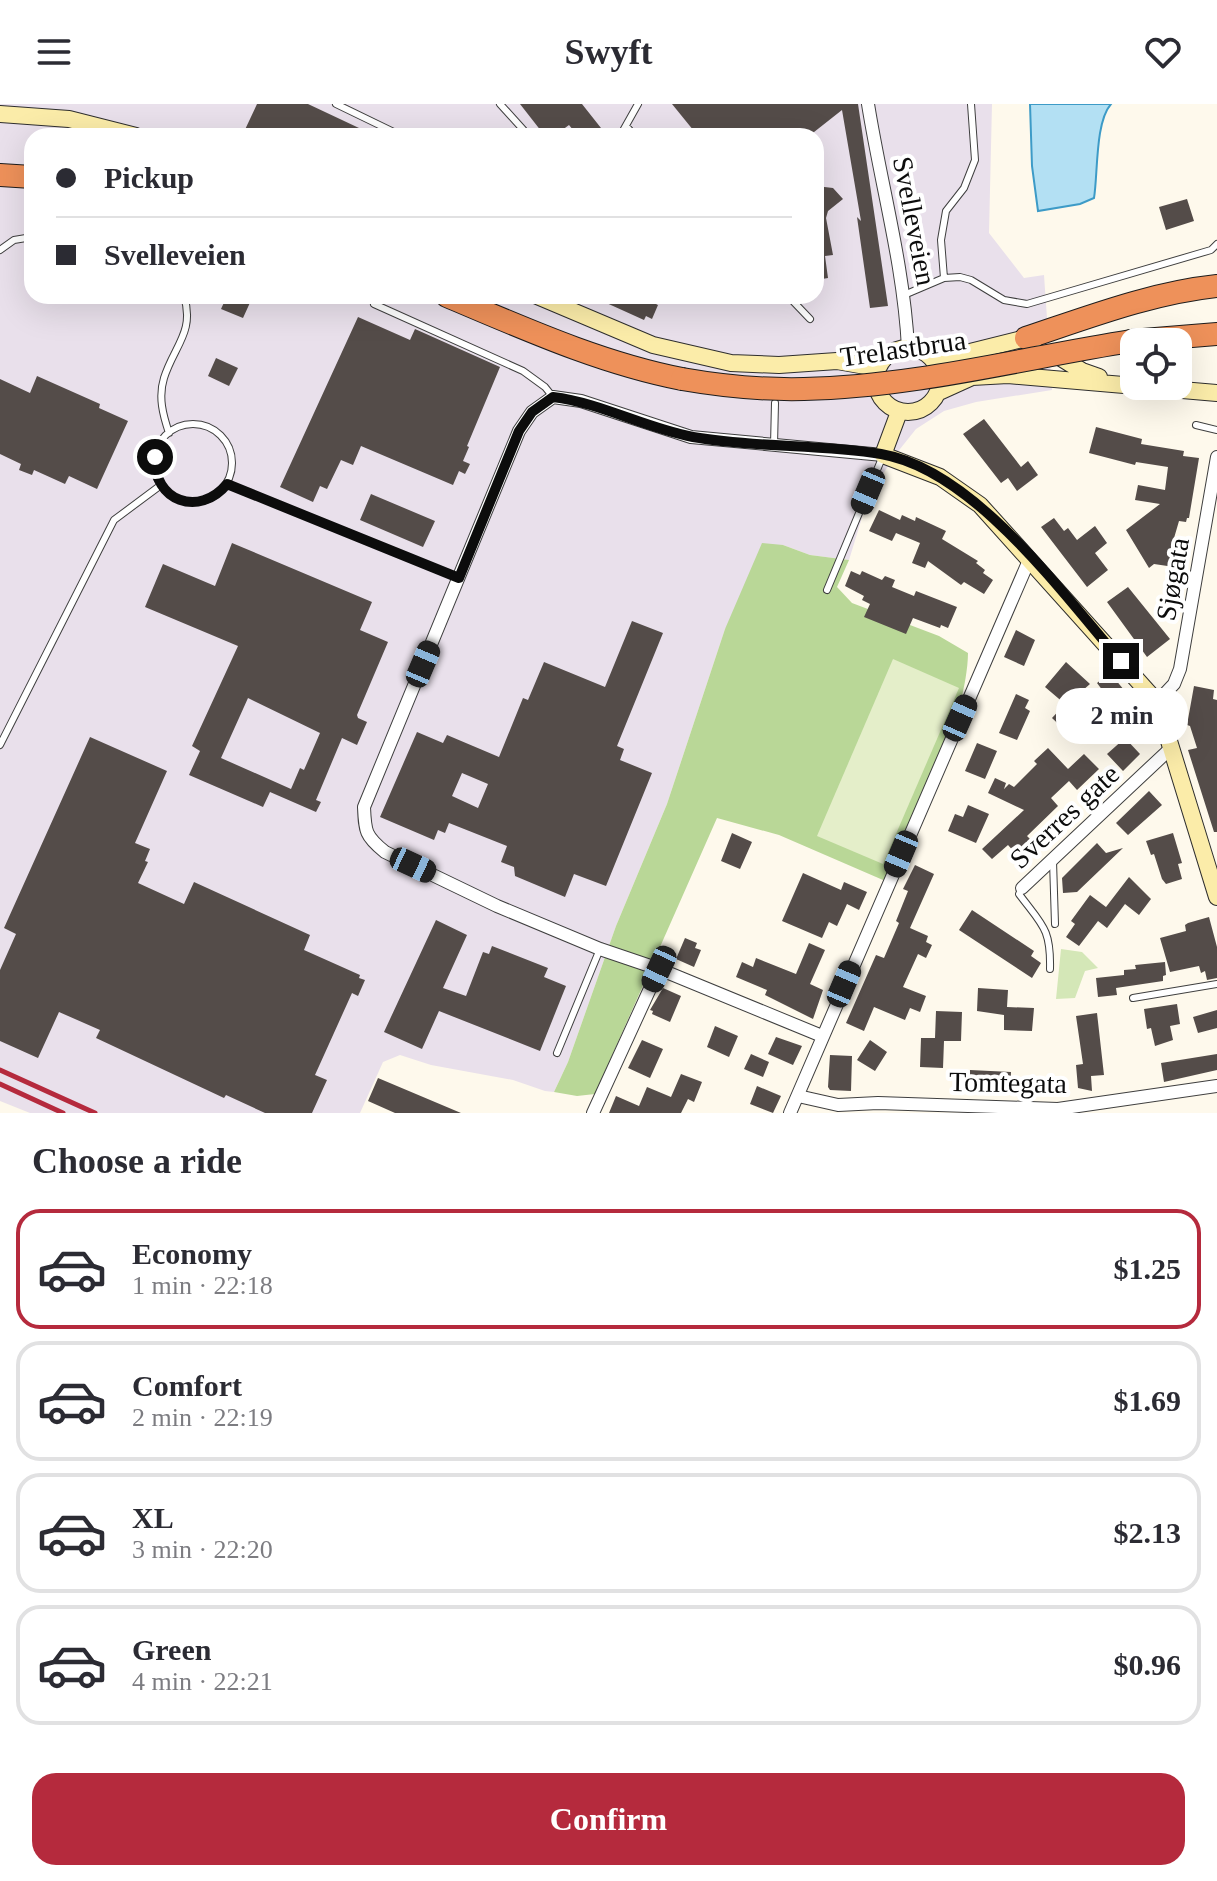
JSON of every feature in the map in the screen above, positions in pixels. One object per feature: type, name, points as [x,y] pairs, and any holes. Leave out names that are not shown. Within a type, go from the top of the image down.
[{"type":"highway","points":[[0,175],[24,176]]},
{"type":"highway","points":[[1026,338],[1147,299],[1217,286]]},
{"type":"highway","name":"Trelastbrua","points":[[466,304],[552,340],[648,373],[764,389],[843,387],[932,376],[1131,341],[1217,334]]},
{"type":"street","name":"Svelleveien","points":[[868,104],[904,295],[908,348]]},
{"type":"street","points":[[0,114],[69,119],[104,128]]},
{"type":"street","points":[[556,304],[653,345],[731,363],[779,365],[837,361],[877,368]]},
{"type":"street","points":[[934,361],[1026,338],[1082,371],[1115,385]]},
{"type":"street","points":[[908,348],[924,352],[934,361],[940,378],[939,392],[933,402],[921,410],[899,412],[880,398],[876,388],[877,368],[894,351],[908,348]]},
{"type":"street","points":[[939,392],[960,381],[990,375],[1217,393]]},
{"type":"street","points":[[822,1036],[497,906],[385,852],[372,841],[365,829],[364,807],[519,431],[532,412],[553,397],[581,401],[691,437],[883,455],[940,477],[960,489],[980,505],[1030,558],[1157,702],[1217,897]]},
{"type":"street","points":[[883,455],[899,412]]},
{"type":"street","name":"Sjøgata","points":[[1157,702],[1174,684],[1180,669],[1217,457]]},
{"type":"street","points":[[790,1113],[1030,558]]},
{"type":"street","name":"Sverres gate","points":[[1022,888],[1171,748]]},
{"type":"street","points":[[593,1113],[659,969]]},
{"type":"street","name":"Tomtegata","points":[[798,1096],[839,1109],[878,1103],[1058,1111],[1217,1086]]},
{"type":"lane","points":[[336,104],[386,128]]},
{"type":"lane","points":[[500,104],[522,128]]},
{"type":"lane","points":[[626,126],[638,104]]},
{"type":"lane","name":"Svelleveien","points":[[944,278],[941,240],[946,211],[964,188],[975,160],[971,104]]},
{"type":"lane","points":[[0,250],[14,240],[24,238]]},
{"type":"lane","points":[[904,295],[944,278],[971,280],[1004,300],[1027,304],[1211,250],[1217,244]]},
{"type":"lane","points":[[169,433],[161,410],[163,379],[188,326],[186,304]]},
{"type":"lane","points":[[374,304],[523,371],[553,397]]},
{"type":"lane","points":[[796,304],[810,319]]},
{"type":"lane","points":[[774,445],[775,403]]},
{"type":"lane","points":[[192,424],[216,431],[229,446],[232,455],[233,465],[227,484],[213,497],[194,502],[175,498],[156,476],[158,447],[169,433],[192,424]]},
{"type":"lane","points":[[1196,425],[1217,430]]},
{"type":"lane","points":[[827,590],[883,455]]},
{"type":"lane","points":[[227,484],[459,578]]},
{"type":"lane","points":[[0,745],[114,520],[161,485]]},
{"type":"lane","points":[[1053,861],[1055,924]]},
{"type":"lane","name":"Sverres gate","points":[[1022,888],[1020,896],[1046,929],[1050,969]]},
{"type":"lane","points":[[557,1053],[600,949]]},
{"type":"lane","points":[[1133,998],[1217,984]]},
{"type":"shaded area","points":[[0,104],[992,104],[989,233],[1024,278],[1044,275],[1052,390],[976,402],[944,411],[916,429],[877,483],[865,508],[849,560],[810,555],[783,545],[725,629],[667,804],[616,926],[568,1062],[554,1092],[513,1080],[431,1065],[400,1055],[383,1062],[360,1113],[30,1113],[0,1101]]},
{"type":"green space","points":[[762,543],[783,545],[810,555],[849,560],[837,587],[852,603],[939,636],[968,653],[966,678],[951,734],[895,871],[883,880],[779,835],[717,818],[595,1094],[577,1096],[554,1092],[568,1062],[616,926],[667,804],[725,629]]},
{"type":"green space","points":[[893,659],[959,688],[883,864],[817,836]]},
{"type":"green space","points":[[1061,949],[1082,952],[1098,968],[1085,971],[1075,998],[1056,999]]},
{"type":"water","points":[[1030,104],[1111,104],[1102,123],[1094,198],[1080,204],[1038,211],[1032,166]]},
{"type":"building","points":[[257,104],[308,104],[359,128],[246,128]]},
{"type":"building","points":[[520,104],[582,104],[601,128],[571,128],[569,125],[565,128],[539,128]]},
{"type":"building","points":[[672,104],[858,104],[888,306],[870,308],[857,217],[861,221],[842,110],[819,128],[692,128]]},
{"type":"building","points":[[824,187],[833,188],[843,199],[828,211],[826,218],[833,255],[825,256],[828,278],[824,279]]},
{"type":"building","points":[[1187,199],[1194,221],[1166,230],[1159,207]]},
{"type":"building","points":[[223,304],[249,304],[243,318],[221,309]]},
{"type":"building","points":[[609,304],[658,305],[652,319],[646,316],[644,320]]},
{"type":"building","points":[[358,317],[410,340],[415,329],[500,367],[467,446],[463,461],[470,464],[465,474],[459,471],[453,485],[361,446],[353,465],[341,460],[327,489],[320,486],[313,502],[280,487]]},
{"type":"building","points":[[216,358],[238,368],[229,386],[208,376]]},
{"type":"building","points":[[37,376],[100,404],[99,408],[128,421],[97,489],[69,476],[65,484],[34,470],[32,475],[19,470],[21,464],[0,454],[0,379],[30,393]]},
{"type":"building","points":[[984,419],[1021,467],[1028,461],[1038,475],[1017,491],[1008,478],[1001,483],[963,434]]},
{"type":"building","points":[[1096,427],[1142,439],[1141,444],[1184,451],[1183,456],[1199,458],[1189,518],[1186,522],[1179,521],[1172,545],[1184,547],[1181,568],[1154,564],[1149,568],[1126,530],[1160,504],[1135,500],[1138,485],[1165,490],[1168,467],[1136,462],[1135,465],[1089,453]]},
{"type":"building","points":[[371,494],[435,521],[423,547],[360,520]]},
{"type":"building","points":[[879,510],[900,520],[902,515],[915,521],[916,517],[946,531],[942,539],[978,561],[976,563],[985,570],[983,573],[993,580],[984,594],[964,582],[961,585],[928,561],[925,568],[912,563],[920,543],[896,533],[892,541],[869,531]]},
{"type":"building","points":[[1054,518],[1064,531],[1068,528],[1077,540],[1095,526],[1107,543],[1095,553],[1108,570],[1087,587],[1041,527]]},
{"type":"building","points":[[232,543],[372,602],[360,630],[388,642],[357,715],[367,722],[357,745],[342,738],[316,800],[321,802],[316,812],[270,792],[263,807],[189,775],[200,751],[192,746],[238,646],[145,607],[163,564],[215,586]],"holes":[[[248,698],[320,733],[304,770],[300,768],[291,789],[221,758]]]},
{"type":"building","points":[[851,571],[860,575],[862,571],[882,580],[885,576],[895,580],[892,587],[914,596],[916,591],[957,607],[948,628],[913,618],[906,634],[864,617],[870,604],[862,600],[864,596],[845,586]]},
{"type":"building","points":[[1128,587],[1170,639],[1147,657],[1107,602]]},
{"type":"building","points":[[632,621],[663,633],[617,746],[624,749],[620,760],[652,773],[606,886],[574,874],[565,897],[515,876],[514,867],[501,862],[507,846],[449,823],[445,833],[438,830],[434,840],[380,817],[417,732],[443,743],[447,735],[499,757],[523,698],[528,700],[544,662],[605,687]],"holes":[[[462,773],[488,784],[478,808],[452,796]]]},
{"type":"building","points":[[1016,630],[1035,640],[1024,666],[1004,657]]},
{"type":"building","points":[[1066,662],[1090,684],[1067,704],[1087,723],[1073,738],[1052,718],[1065,704],[1045,687]]},
{"type":"building","points":[[1110,673],[1129,696],[1115,707],[1097,683]]},
{"type":"building","points":[[1194,686],[1214,690],[1213,699],[1217,700],[1217,832],[1214,832],[1188,750],[1197,748],[1187,725]]},
{"type":"building","points":[[1016,694],[1029,700],[1025,708],[1030,711],[1017,740],[999,733]]},
{"type":"building","points":[[90,737],[167,771],[135,843],[150,849],[145,861],[148,862],[138,883],[184,904],[194,882],[310,935],[304,950],[365,980],[358,996],[352,993],[315,1075],[327,1080],[312,1113],[265,1113],[226,1095],[224,1098],[96,1038],[100,1030],[59,1012],[38,1058],[0,1041],[0,970],[16,934],[4,928]]},
{"type":"building","points":[[1125,738],[1140,754],[1123,771],[1107,754]]},
{"type":"building","points":[[977,743],[997,751],[985,779],[965,771]]},
{"type":"building","points":[[1048,748],[1068,769],[1084,754],[1099,769],[1077,790],[1069,781],[1051,798],[1058,806],[1027,836],[1031,840],[1016,854],[1008,845],[992,859],[982,849],[1024,810],[988,793],[995,778],[1006,783],[1004,789],[1009,784],[1014,787]]},
{"type":"building","points":[[1149,791],[1162,805],[1128,835],[1116,823]]},
{"type":"building","points":[[968,805],[989,814],[976,843],[948,831],[955,814],[963,817]]},
{"type":"building","points":[[732,833],[752,842],[740,869],[721,861]]},
{"type":"building","points":[[1173,833],[1182,863],[1178,864],[1182,879],[1166,884],[1146,841]]},
{"type":"building","points":[[1097,843],[1106,853],[1123,848],[1077,892],[1063,893],[1062,878]]},
{"type":"building","points":[[915,865],[934,874],[910,928],[928,936],[926,942],[932,945],[926,958],[918,954],[903,987],[926,996],[920,1012],[910,1008],[905,1020],[874,1007],[864,1031],[846,1023],[876,955],[884,958],[908,891],[903,889]]},
{"type":"building","points":[[803,873],[841,890],[844,882],[867,892],[859,910],[847,904],[837,926],[829,922],[822,938],[782,921]]},
{"type":"building","points":[[1129,877],[1151,899],[1139,915],[1125,904],[1107,928],[1098,921],[1079,946],[1066,937],[1075,924],[1071,921],[1090,895],[1106,907]]},
{"type":"building","points":[[972,910],[1034,951],[1031,956],[1041,963],[1032,978],[959,930]]},
{"type":"building","points":[[1209,917],[1217,947],[1217,978],[1207,980],[1205,971],[1201,973],[1199,966],[1170,972],[1160,938],[1186,931],[1185,925],[1188,923]]},
{"type":"building","points":[[436,920],[467,935],[443,988],[466,996],[483,952],[489,954],[492,946],[548,968],[544,977],[566,986],[540,1051],[439,1011],[422,1049],[384,1032]]},
{"type":"building","points":[[685,938],[697,943],[695,948],[701,950],[694,967],[676,959]]},
{"type":"building","points":[[809,943],[825,950],[810,984],[823,990],[813,1019],[765,995],[767,990],[736,977],[742,962],[753,967],[756,958],[796,974]]},
{"type":"building","points":[[1165,962],[1163,981],[1116,988],[1117,995],[1098,997],[1096,978],[1124,975],[1124,970],[1136,969],[1135,965]]},
{"type":"building","points":[[663,988],[681,996],[670,1022],[652,1014],[650,1010]]},
{"type":"building","points":[[978,988],[1008,990],[1007,1007],[1034,1008],[1032,1031],[1004,1030],[1004,1015],[977,1011]]},
{"type":"building","points":[[1177,1004],[1180,1024],[1170,1026],[1173,1040],[1155,1046],[1151,1028],[1147,1029],[1144,1009]]},
{"type":"building","points":[[1217,1010],[1217,1028],[1198,1033],[1193,1017]]},
{"type":"building","points":[[936,1011],[962,1012],[961,1041],[944,1041],[943,1068],[920,1067],[921,1038],[935,1038]]},
{"type":"building","points":[[1097,1013],[1104,1075],[1091,1076],[1092,1091],[1078,1088],[1076,1065],[1083,1064],[1076,1016]]},
{"type":"building","points":[[715,1026],[738,1036],[729,1057],[707,1047]]},
{"type":"building","points":[[776,1037],[802,1046],[793,1065],[768,1054]]},
{"type":"building","points":[[642,1040],[663,1049],[650,1078],[628,1068]]},
{"type":"building","points":[[870,1040],[887,1052],[875,1071],[857,1060]]},
{"type":"building","points":[[751,1054],[769,1062],[763,1077],[744,1069]]},
{"type":"building","points":[[1217,1054],[1217,1070],[1164,1082],[1161,1063]]},
{"type":"building","points":[[830,1055],[852,1056],[851,1091],[830,1090],[828,1087]]},
{"type":"building","points":[[970,1070],[1011,1072],[1010,1094],[969,1092]]},
{"type":"building","points":[[681,1074],[702,1082],[694,1102],[688,1099],[681,1113],[609,1113],[616,1096],[639,1106],[647,1087],[671,1097]]},
{"type":"building","points":[[378,1078],[461,1113],[395,1113],[368,1101]]},
{"type":"building","points":[[757,1086],[781,1096],[773,1113],[750,1104]]},
{"type":"railway","points":[[0,1070],[95,1113]]},
{"type":"railway","points":[[0,1084],[63,1113]]},
{"type":"route","points":[[155,457],[156,476],[175,498],[204,501],[227,484],[459,578],[519,431],[532,412],[553,397],[581,401],[691,437],[883,455],[940,477],[980,505],[1121,661]]}]
